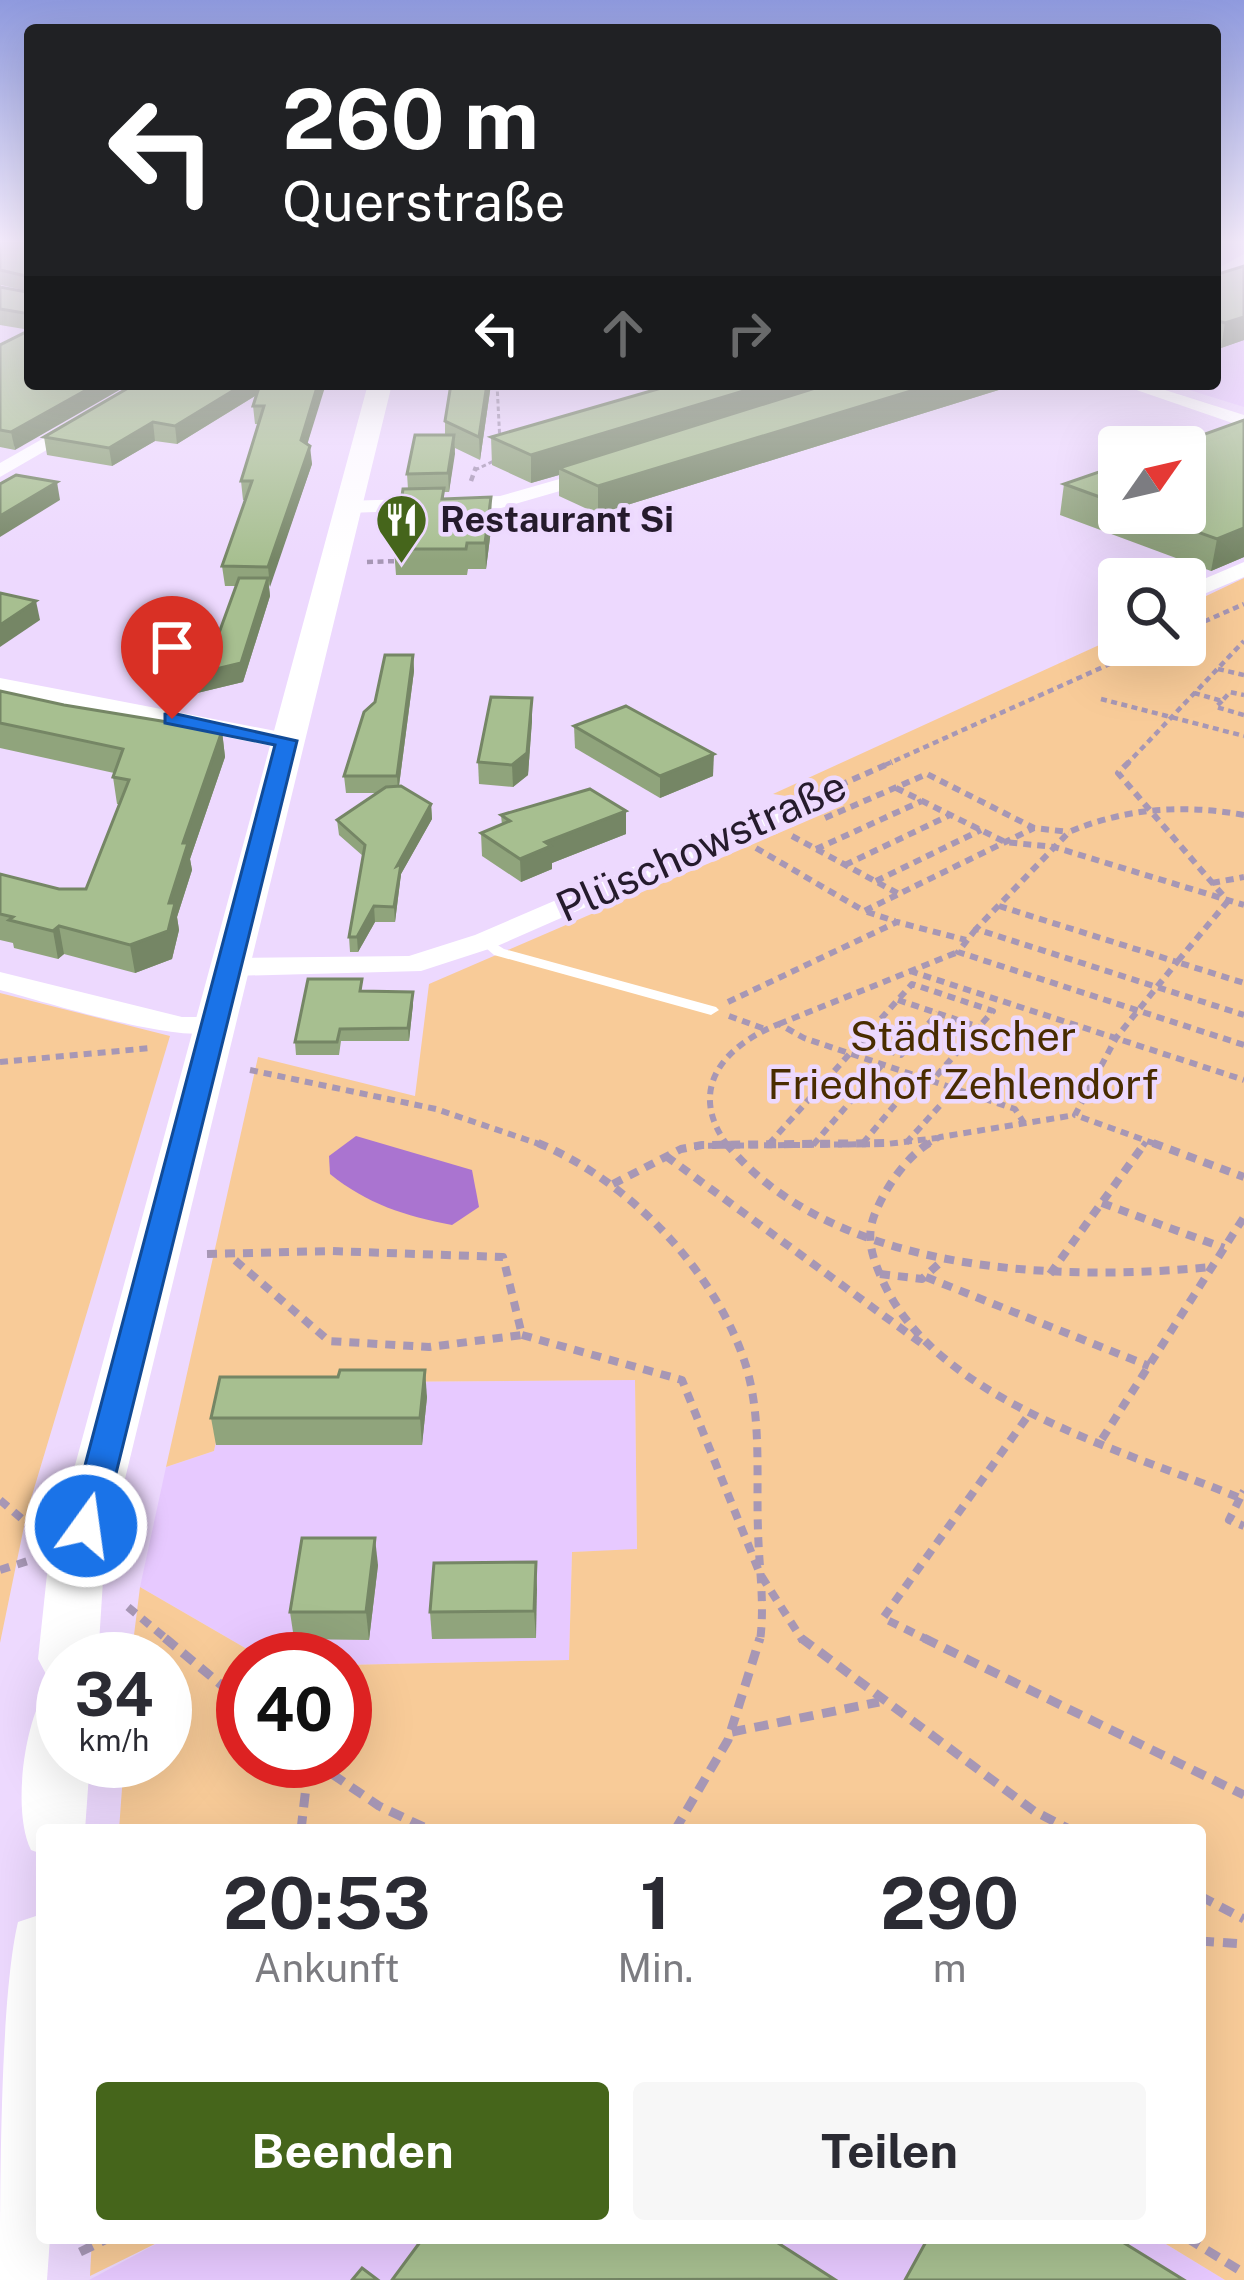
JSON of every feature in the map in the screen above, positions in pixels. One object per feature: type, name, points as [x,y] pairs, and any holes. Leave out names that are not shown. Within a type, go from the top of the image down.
[{"type":"street","points":[[0,471],[142,390]]},
{"type":"street","points":[[70,1632],[76,1565],[378,390]]},
{"type":"street","points":[[1147,390],[1244,421]]},
{"type":"street","points":[[346,507],[501,502],[626,465]]},
{"type":"street","points":[[1206,586],[1244,569]]},
{"type":"street","points":[[0,685],[286,741]]},
{"type":"street","name":"Plüschowstraße","points":[[230,967],[410,965],[485,941],[803,802]]},
{"type":"street","points":[[0,981],[182,1026],[215,1026]]},
{"type":"street","points":[[54,1824],[57,1788]]},
{"type":"street","points":[[9,2280],[36,2005]]},
{"type":"lane","points":[[485,941],[499,952],[711,1010]]},
{"type":"path","points":[[467,490],[477,465],[501,458],[497,390]]},
{"type":"path","points":[[367,562],[399,561]]},
{"type":"path","points":[[1206,621],[1244,604]]},
{"type":"path","points":[[1228,901],[1118,773],[1244,641]]},
{"type":"path","points":[[1233,652],[1244,655]]},
{"type":"path","name":"Plüschowstraße","points":[[803,802],[1105,666]]},
{"type":"path","points":[[1217,669],[1244,676]]},
{"type":"path","points":[[1244,695],[1230,692],[1216,707],[1244,715]]},
{"type":"path","points":[[1194,694],[1222,701]]},
{"type":"path","points":[[1101,699],[1244,736]]},
{"type":"path","points":[[898,894],[788,834],[927,774],[1034,828],[1070,832]]},
{"type":"path","points":[[896,788],[1004,842],[1054,847],[1244,905]]},
{"type":"path","points":[[816,849],[922,801]]},
{"type":"path","points":[[1211,1268],[1147,1275],[1050,1274],[943,1260],[871,1235],[775,1194],[724,1143],[709,1113],[708,1083],[727,1053],[765,1029],[958,952],[1054,847],[1085,824],[1182,809],[1244,815]]},
{"type":"path","points":[[845,865],[951,815]]},
{"type":"path","points":[[864,911],[1034,828]]},
{"type":"path","points":[[875,882],[981,830]]},
{"type":"path","points":[[772,841],[756,848],[864,911],[966,940]]},
{"type":"path","points":[[1212,883],[1244,878]]},
{"type":"path","points":[[1075,1115],[1116,1038],[1228,901]]},
{"type":"path","points":[[999,906],[1244,983]]},
{"type":"path","points":[[711,1010],[897,922]]},
{"type":"path","points":[[976,929],[1244,1015]]},
{"type":"path","points":[[958,952],[1244,1046]]},
{"type":"path","points":[[910,971],[1244,1080]]},
{"type":"path","points":[[769,1144],[912,984],[993,1011],[932,1081]]},
{"type":"path","points":[[898,1000],[979,1027]]},
{"type":"path","points":[[711,1010],[765,1029]]},
{"type":"path","points":[[859,1040],[901,1055],[938,1013]]},
{"type":"path","points":[[778,1024],[847,1053],[1015,1109],[1024,1123]]},
{"type":"path","points":[[0,1062],[157,1047]]},
{"type":"path","points":[[813,1144],[882,1064]]},
{"type":"path","points":[[250,1070],[502,1126],[548,1143],[613,1184],[677,1247],[716,1305],[746,1366],[756,1430],[760,1638],[732,1732],[701,1796],[680,1824]]},
{"type":"path","points":[[862,1145],[919,1076]]},
{"type":"path","points":[[906,1142],[955,1089]]},
{"type":"path","points":[[613,1184],[666,1156],[724,1143],[906,1142],[1075,1115],[1244,1177]]},
{"type":"path","points":[[933,1352],[909,1327],[870,1251],[881,1198],[900,1168],[940,1137]]},
{"type":"path","points":[[1050,1274],[1146,1142]]},
{"type":"path","points":[[666,1156],[991,1395],[1242,1494],[1229,1520],[1244,1526]]},
{"type":"path","points":[[1102,1203],[1224,1248]]},
{"type":"path","points":[[1102,1439],[1244,1217]]},
{"type":"path","points":[[207,1254],[332,1251],[503,1257],[522,1335]]},
{"type":"path","points":[[229,1255],[329,1341],[429,1348],[522,1335],[682,1381],[760,1574],[806,1646],[1034,1811],[1059,1824]]},
{"type":"path","points":[[880,1274],[911,1281],[926,1277],[943,1260]]},
{"type":"path","points":[[926,1277],[1149,1366]]},
{"type":"path","points":[[1030,1413],[884,1618],[1244,1795]]},
{"type":"path","points":[[0,1500],[36,1532]]},
{"type":"path","points":[[0,1570],[33,1560]]},
{"type":"path","points":[[128,1607],[216,1680]]},
{"type":"path","points":[[732,1732],[879,1702]]},
{"type":"path","points":[[302,1824],[307,1788]]},
{"type":"path","points":[[352,1788],[418,1824]]},
{"type":"path","points":[[1206,1899],[1244,1919]]},
{"type":"path","points":[[1206,1941],[1244,1943]]},
{"type":"path","points":[[80,2252],[97,2244]]},
{"type":"path","points":[[1197,2244],[1244,2273]]},
{"type":"shaded area","points":[[1221,348],[1244,348],[1244,407],[1189,390],[1221,390]]},
{"type":"shaded area","points":[[356,1136],[472,1170],[479,1207],[452,1225],[402,1213],[358,1193],[330,1174],[329,1156]]},
{"type":"shaded area","points":[[635,1380],[637,1550],[572,1552],[569,1660],[372,1664],[372,1632],[218,1632],[140,1587],[166,1467],[214,1451],[228,1383]]},
{"type":"shaded area","points":[[156,2244],[1166,2244],[1225,2280],[89,2280]]},
{"type":"green space","name":"Städtischer Friedhof Zehlendorf","points":[[1244,578],[1244,2280],[1225,2280],[1166,2244],[1206,2244],[1206,1824],[119,1824],[122,1788],[192,1788],[192,1632],[134,1632],[140,1587],[218,1632],[216,1788],[372,1788],[372,1664],[569,1660],[572,1552],[637,1549],[635,1380],[229,1383],[214,1451],[166,1467],[258,1057],[415,1096],[429,984],[844,805],[773,794],[1098,646],[1098,666],[1206,666],[1206,596]]},
{"type":"green space","points":[[0,993],[170,1036],[27,1512],[0,1643]]},
{"type":"green space","points":[[92,2244],[155,2244],[90,2276]]},
{"type":"building","points":[[0,348],[24,348],[24,390],[86,390],[11,432],[0,430]]},
{"type":"building","points":[[125,390],[234,390],[175,426],[153,422],[109,448],[44,437]]},
{"type":"building","points":[[258,390],[316,390],[301,440],[310,446],[268,567],[222,566],[252,481],[241,481],[264,406],[253,406]]},
{"type":"building","points":[[450,390],[486,390],[479,437],[445,421]]},
{"type":"building","points":[[654,390],[747,390],[531,455],[491,437]]},
{"type":"building","points":[[809,390],[914,390],[598,486],[559,468]]},
{"type":"building","points":[[1244,420],[1244,528],[1217,539],[1203,534],[1206,434]]},
{"type":"building","points":[[415,435],[454,435],[448,473],[407,474]]},
{"type":"building","points":[[1098,472],[1098,496],[1064,484]]},
{"type":"building","points":[[16,475],[57,482],[0,516],[0,484]]},
{"type":"building","points":[[444,488],[442,499],[491,497],[485,543],[467,543],[466,549],[394,549],[403,489]]},
{"type":"building","points":[[239,578],[268,578],[241,663],[191,675],[146,630],[219,633]]},
{"type":"building","points":[[0,593],[36,601],[0,625]]},
{"type":"building","points":[[385,655],[413,655],[397,776],[344,776],[364,712],[375,702]]},
{"type":"building","points":[[0,691],[222,731],[183,843],[188,843],[169,903],[175,903],[168,931],[130,945],[59,926],[53,931],[0,914],[0,874],[59,889],[86,889],[129,780],[113,777],[123,749],[0,723]]},
{"type":"building","points":[[491,697],[532,698],[527,753],[512,765],[478,762]]},
{"type":"building","points":[[626,706],[714,754],[660,776],[574,726]]},
{"type":"building","points":[[401,786],[431,804],[397,866],[401,864],[394,907],[374,906],[357,937],[349,937],[365,845],[337,820],[386,787]]},
{"type":"building","points":[[590,789],[626,811],[545,842],[551,846],[520,859],[481,833],[510,821],[501,815]]},
{"type":"building","points":[[308,979],[362,979],[360,991],[413,992],[408,1028],[340,1029],[337,1042],[295,1042]]},
{"type":"building","points":[[340,1370],[425,1370],[420,1418],[211,1418],[220,1377],[338,1377]]},
{"type":"building","points":[[302,1538],[375,1538],[366,1612],[290,1612]]},
{"type":"building","points":[[536,1562],[534,1611],[430,1612],[434,1563]]},
{"type":"building","points":[[419,2244],[780,2244],[834,2279],[392,2280]]},
{"type":"building","points":[[925,2244],[1126,2244],[1184,2280],[905,2280]]},
{"type":"building","points":[[362,2268],[378,2280],[352,2280]]},
{"type":"place","name":"Restaurant Si","points":[[401,565]]},
{"type":"route","points":[[86,1526],[286,741],[172,719]]}]
